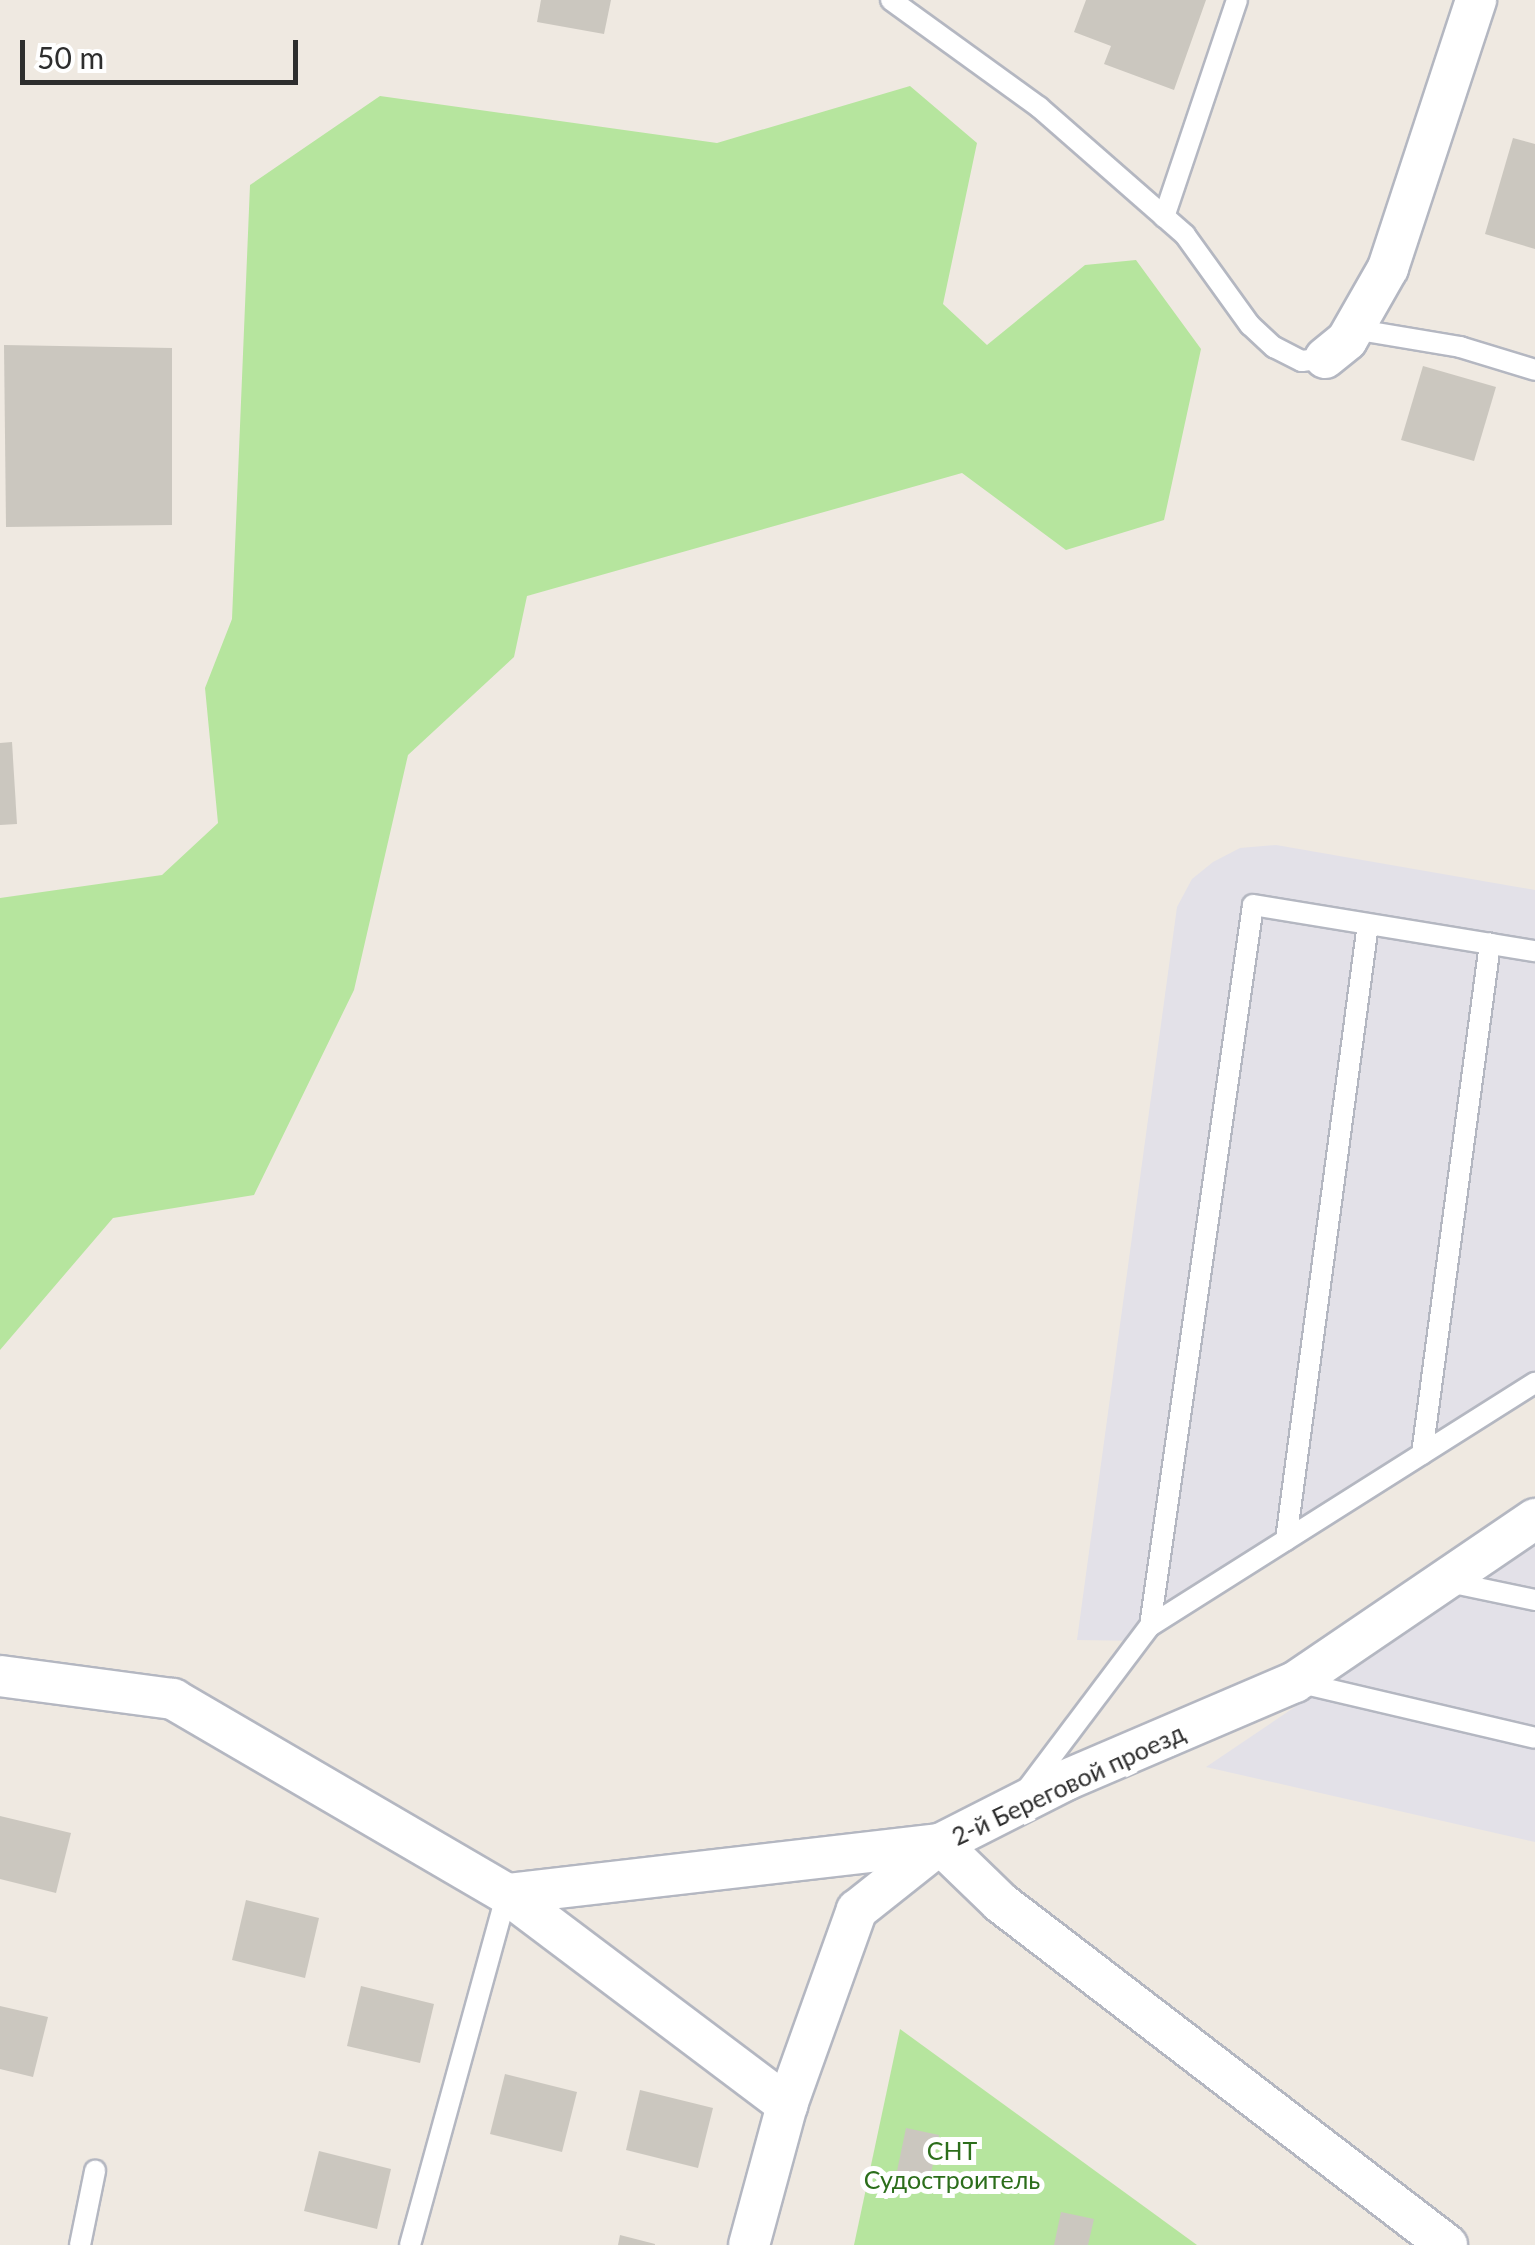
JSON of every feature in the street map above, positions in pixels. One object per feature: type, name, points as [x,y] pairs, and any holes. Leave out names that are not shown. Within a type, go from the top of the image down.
[{"type":"street","points":[[1324,358],[1347,340],[1388,268],[1476,0]]},
{"type":"street","name":"2-й Береговой проезд","points":[[748,2245],[788,2105],[857,1910],[940,1844],[1295,1682],[1535,1519]]},
{"type":"street","points":[[0,1676],[173,1700],[507,1894],[788,2105]]},
{"type":"street","points":[[507,1894],[940,1844],[1001,1904],[1447,2245]]},
{"type":"lane","points":[[892,0],[1039,106],[1185,235],[1250,325],[1274,348],[1302,361],[1324,358]]},
{"type":"lane","points":[[1164,218],[1237,0]]},
{"type":"lane","points":[[1353,329],[1460,347],[1535,370]]},
{"type":"lane","points":[[1150,1626],[1253,906],[1535,951]]},
{"type":"lane","points":[[1286,1540],[1368,924]]},
{"type":"lane","points":[[1422,1454],[1490,944]]},
{"type":"lane","points":[[1014,1807],[1150,1626],[1535,1383]]},
{"type":"lane","points":[[1444,1581],[1535,1600]]},
{"type":"lane","points":[[1295,1682],[1535,1738]]},
{"type":"lane","points":[[410,2245],[507,1894]]},
{"type":"lane","points":[[80,2245],[94,2172]]},
{"type":"shaded area","points":[[1276,845],[1535,890],[1535,1394],[1141,1641],[1077,1640],[1177,907],[1192,879],[1213,862],[1240,848]]},
{"type":"shaded area","points":[[1535,1545],[1535,1842],[1206,1767]]},
{"type":"green space","points":[[910,86],[977,143],[943,304],[987,345],[1085,265],[1136,260],[1201,349],[1164,520],[1066,550],[962,473],[527,596],[514,657],[408,755],[354,990],[254,1195],[113,1218],[0,1350],[0,898],[162,875],[218,823],[205,688],[232,619],[250,185],[380,96],[717,143]]},
{"type":"green space","name":"СНТ Судостроитель","points":[[900,2029],[1197,2245],[854,2245]]},
{"type":"building","points":[[541,0],[611,0],[604,34],[537,22]]},
{"type":"building","points":[[1086,0],[1206,0],[1174,90],[1104,64],[1111,46],[1074,32]]},
{"type":"building","points":[[1513,138],[1535,144],[1535,249],[1485,234]]},
{"type":"building","points":[[4,345],[172,348],[172,525],[6,527]]},
{"type":"building","points":[[1423,366],[1496,387],[1474,461],[1401,440]]},
{"type":"building","points":[[12,742],[17,824],[0,825],[0,743]]},
{"type":"building","points":[[0,1816],[71,1833],[56,1893],[0,1879]]},
{"type":"building","points":[[246,1900],[319,1918],[305,1978],[232,1960]]},
{"type":"building","points":[[361,1986],[434,2004],[420,2063],[347,2046]]},
{"type":"building","points":[[0,2006],[48,2017],[33,2077],[0,2069]]},
{"type":"building","points":[[505,2074],[577,2092],[562,2152],[490,2134]]},
{"type":"building","points":[[640,2090],[713,2108],[698,2168],[626,2150]]},
{"type":"building","points":[[906,2128],[939,2135],[930,2178],[897,2171]]},
{"type":"building","points":[[319,2151],[391,2169],[377,2229],[304,2211]]},
{"type":"building","points":[[1061,2212],[1094,2219],[1088,2245],[1054,2245]]},
{"type":"building","points":[[620,2235],[655,2244],[655,2245],[618,2245]]}]
